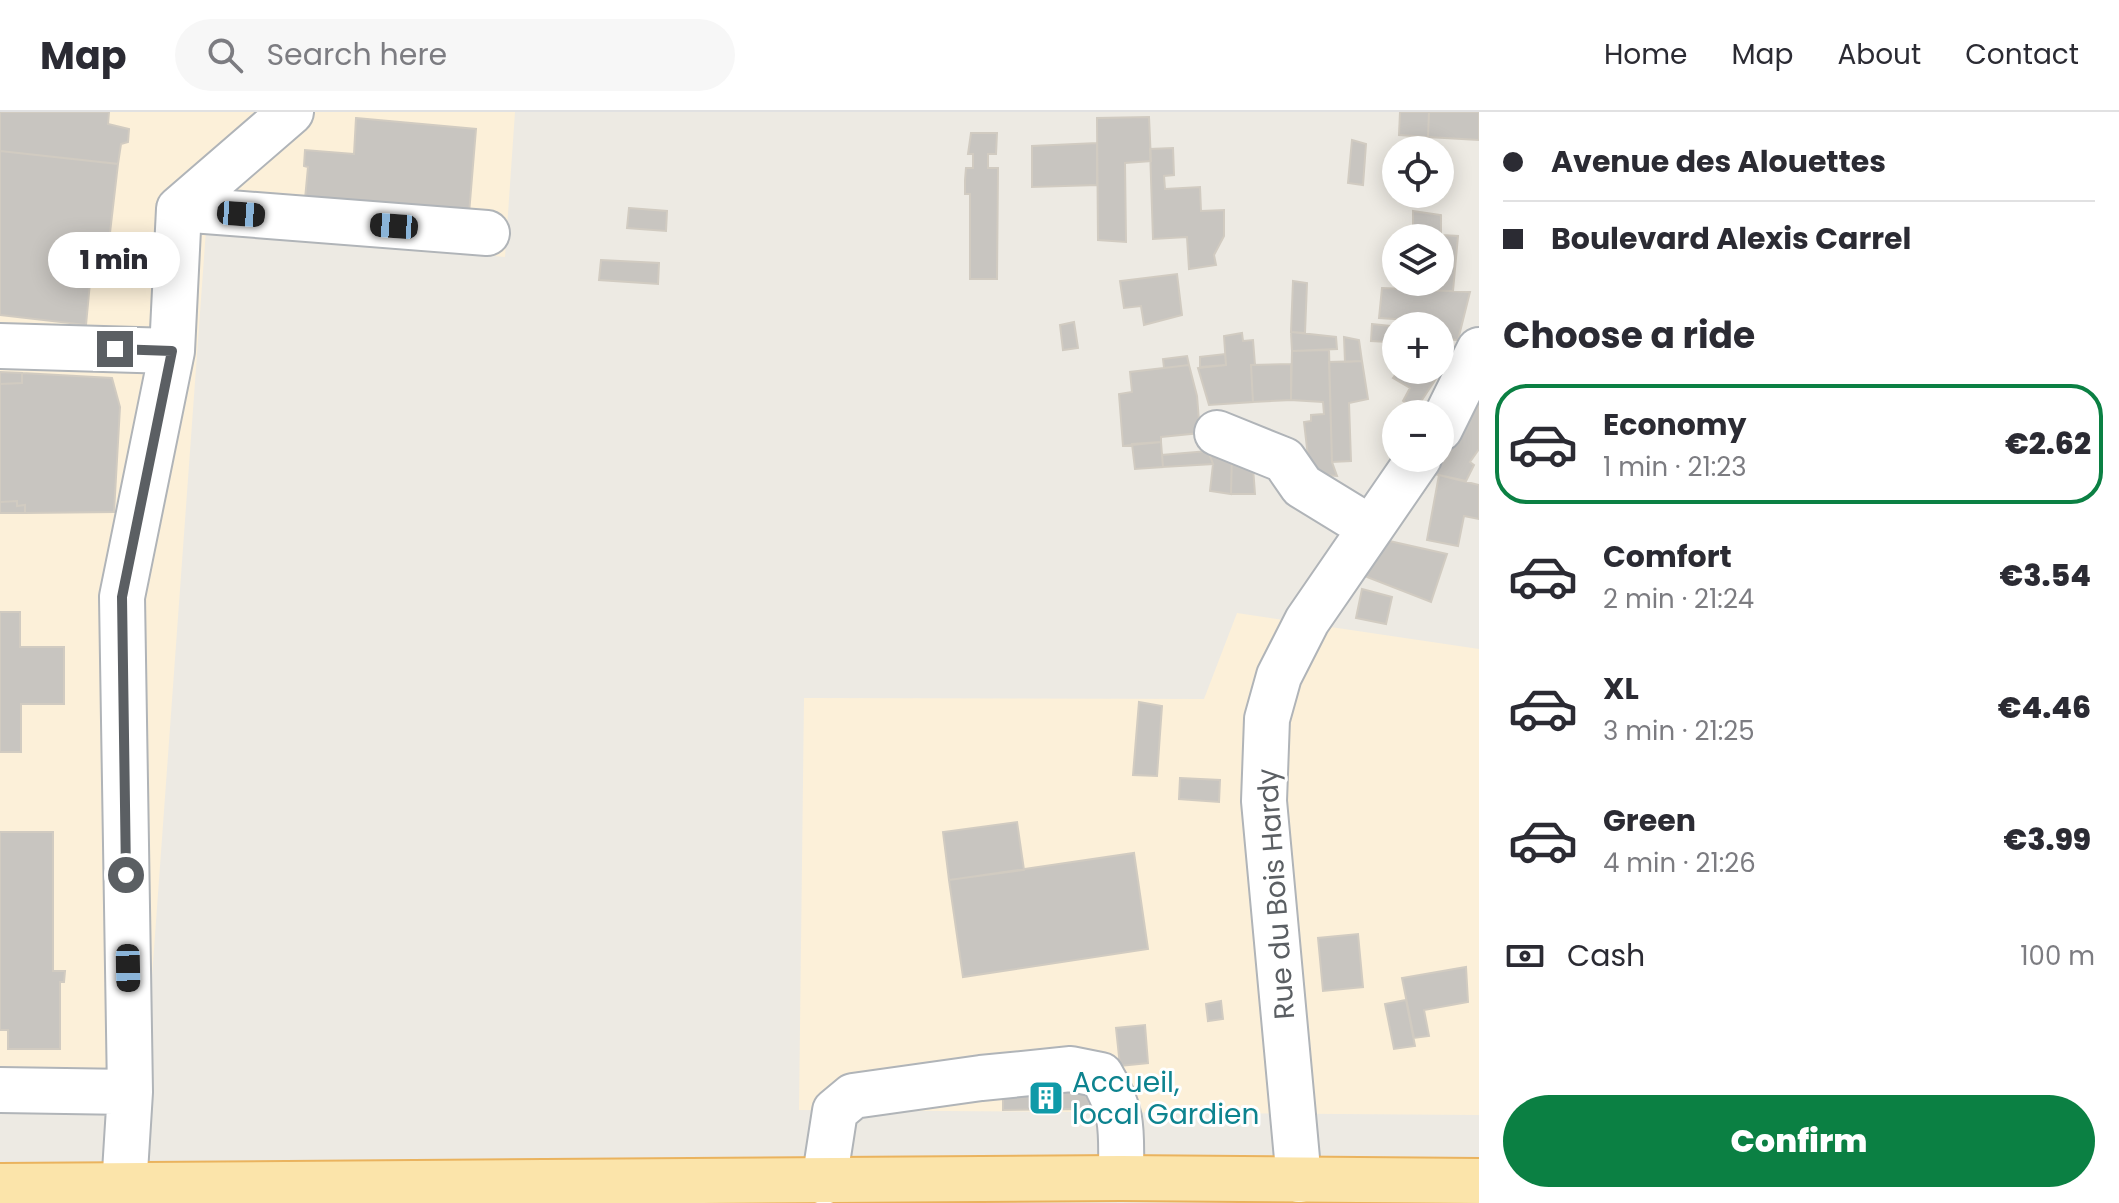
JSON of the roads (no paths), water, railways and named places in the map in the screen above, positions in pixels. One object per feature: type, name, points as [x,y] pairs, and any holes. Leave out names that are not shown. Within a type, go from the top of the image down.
[{"type":"main road","points":[[0,1186],[124,1188],[1121,1178],[1479,1181]]},
{"type":"street","points":[[124,1188],[130,1092],[122,597],[172,351],[179,209],[291,112]]},
{"type":"street","points":[[179,209],[487,233]]},
{"type":"street","points":[[0,346],[172,351]]},
{"type":"street","points":[[1454,401],[1479,350]]},
{"type":"street","points":[[1217,433],[1284,460],[1302,486],[1369,527]]},
{"type":"street","name":"Rue du Bois Hardy","points":[[1299,1180],[1264,801],[1267,719],[1279,676],[1307,621],[1409,472]]},
{"type":"street","points":[[824,1182],[835,1111],[853,1096],[1071,1069],[1101,1075],[1112,1093],[1121,1115],[1121,1178]]},
{"type":"street","points":[[0,1090],[130,1092]]},
{"type":"place","name":"Accueil, local Gardien","points":[[1046,1098]]}]
